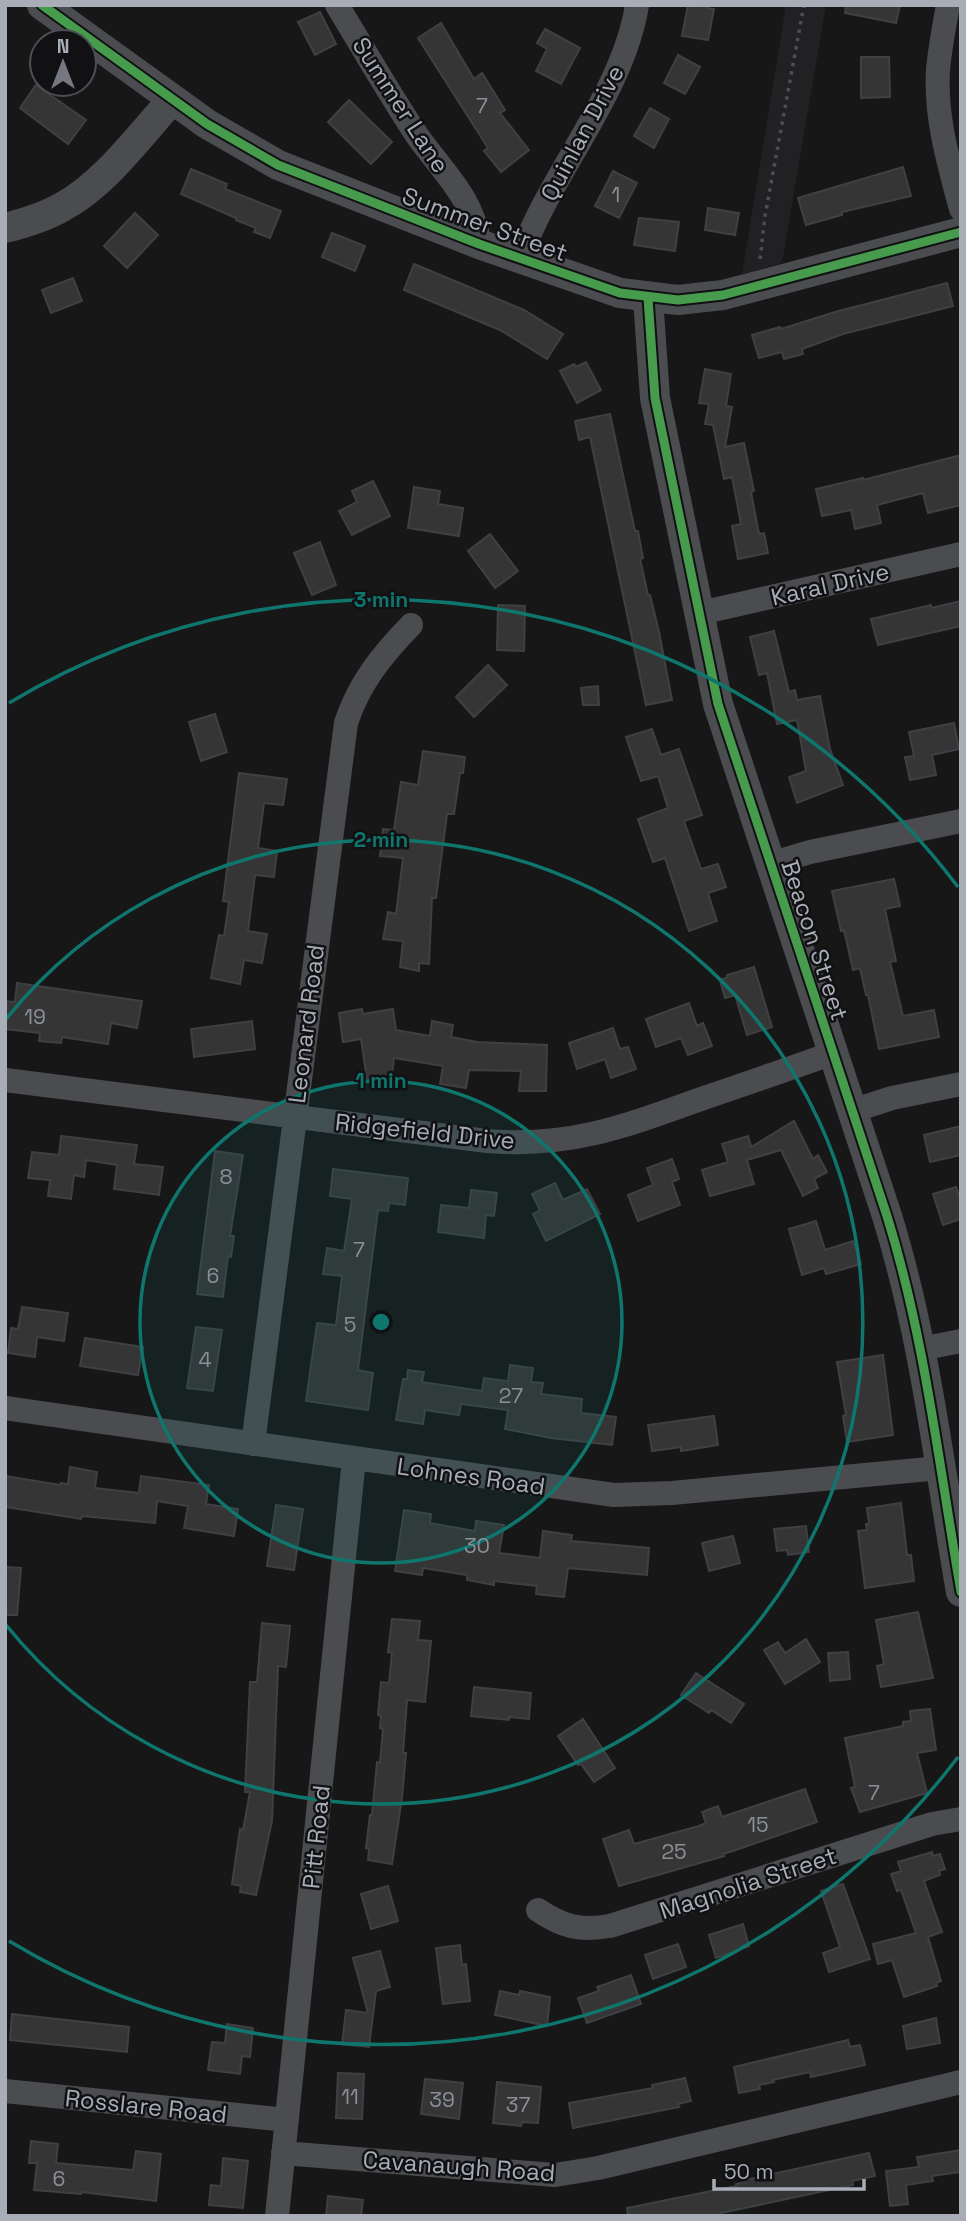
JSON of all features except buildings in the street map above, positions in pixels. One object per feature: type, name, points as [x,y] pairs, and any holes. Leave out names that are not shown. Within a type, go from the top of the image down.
[{"type":"street","name":"Summer Street","points":[[43,5],[172,100],[231,140],[278,166],[479,244],[620,293],[677,300],[703,298],[761,286],[961,232]]},
{"type":"street","name":"Summer Lane","points":[[337,5],[417,135],[466,202],[475,221],[479,244]]},
{"type":"street","name":"Quinlan Drive","points":[[520,258],[532,227],[616,71],[633,28],[637,5]]},
{"type":"street","points":[[948,5],[938,71],[938,98],[946,149],[961,209]]},
{"type":"street","points":[[5,228],[38,218],[83,194],[102,177],[172,100]]},
{"type":"street","name":"Beacon Street","points":[[648,298],[655,398],[712,680],[726,733],[896,1246],[914,1312],[961,1592]]},
{"type":"street","name":"Karal Drive","points":[[700,613],[961,554]]},
{"type":"street","name":"Leonard Road","points":[[253,1444],[346,723],[354,699],[366,677],[411,625]]},
{"type":"street","points":[[770,864],[810,852],[961,821]]},
{"type":"street","name":"Ridgefield Drive","points":[[5,1080],[512,1143],[559,1141],[631,1124],[833,1053]]},
{"type":"street","points":[[852,1111],[892,1098],[961,1084]]},
{"type":"street","points":[[920,1349],[961,1341]]},
{"type":"street","name":"Lohnes Road","points":[[5,1408],[586,1492],[642,1495],[940,1468]]},
{"type":"street","name":"Pitt Road","points":[[277,2216],[354,1458]]},
{"type":"street","name":"Magnolia Street","points":[[538,1910],[550,1919],[580,1929],[610,1926],[932,1824],[961,1819]]},
{"type":"street","name":"Cavanaugh Road","points":[[283,2153],[555,2175],[598,2168],[961,2082]]},
{"type":"street","name":"Rosslare Road","points":[[5,2091],[287,2120]]},
{"type":"path","points":[[761,286],[760,244],[804,5]]},
{"type":"shaded area","points":[[786,5],[826,5],[782,263],[742,274]]},
{"type":"cycle path","points":[[42,5],[207,124],[278,165],[479,244],[620,293],[678,300],[723,295],[961,232]]},
{"type":"cycle path","points":[[648,298],[655,398],[718,704],[900,1262],[930,1402],[961,1592]]}]
